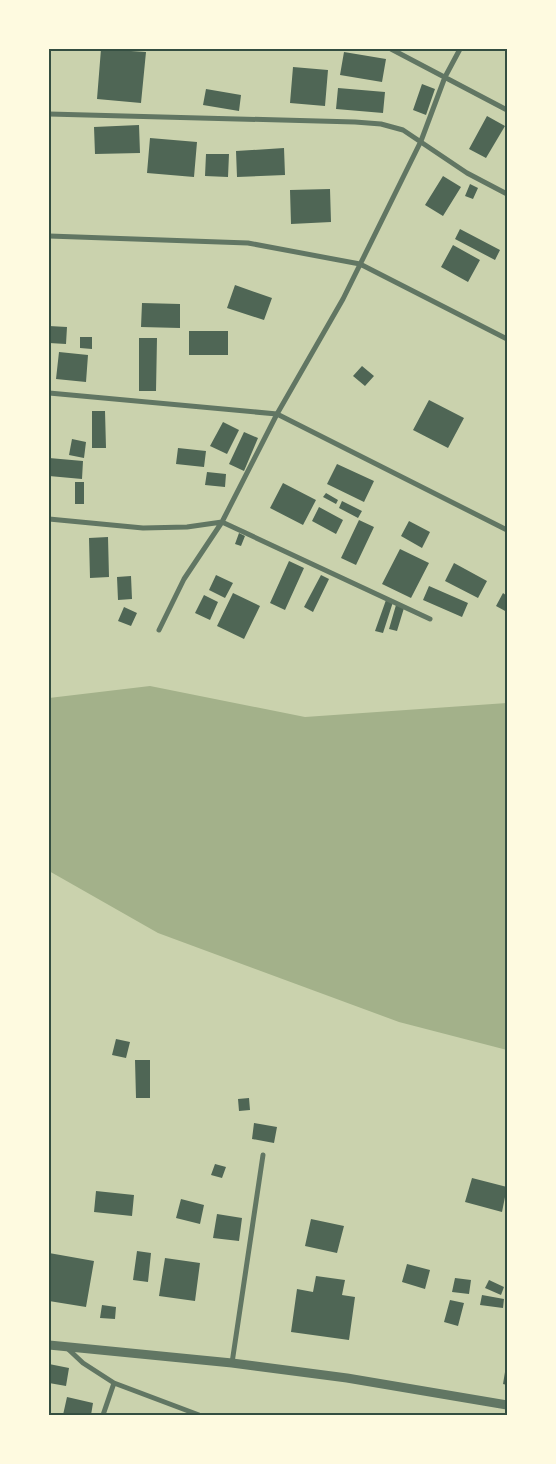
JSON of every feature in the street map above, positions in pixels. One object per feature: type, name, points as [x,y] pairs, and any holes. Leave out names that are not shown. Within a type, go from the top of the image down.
[{"type":"street","points":[[391,49],[507,110]]},
{"type":"street","points":[[159,630],[184,579],[222,522],[277,414],[343,299],[421,141],[445,77],[460,49]]},
{"type":"street","points":[[49,114],[381,124],[403,130],[467,173],[507,194]]},
{"type":"street","points":[[49,236],[248,242],[360,264],[507,339]]},
{"type":"street","points":[[49,393],[277,414],[507,530]]},
{"type":"street","points":[[49,519],[142,528],[187,527],[222,522],[430,619]]},
{"type":"street","points":[[232,1363],[263,1155]]},
{"type":"street","points":[[49,1345],[232,1363],[347,1378],[507,1405]]},
{"type":"street","points":[[66,1347],[84,1364],[114,1383],[199,1415]]},
{"type":"street","points":[[103,1415],[114,1383]]},
{"type":"shaded area","points":[[49,49],[507,49],[507,1415],[49,1415]]},
{"type":"shaded area","points":[[150,686],[305,717],[507,703],[507,1050],[399,1022],[158,933],[49,871],[49,698]]},
{"type":"building","points":[[101,49],[146,52],[141,103],[97,99]]},
{"type":"building","points":[[344,52],[386,59],[382,82],[340,75]]},
{"type":"building","points":[[293,67],[328,70],[325,106],[290,103]]},
{"type":"building","points":[[422,84],[435,89],[426,115],[413,110]]},
{"type":"building","points":[[338,88],[385,92],[383,113],[336,109]]},
{"type":"building","points":[[206,89],[241,95],[239,111],[203,105]]},
{"type":"building","points":[[487,116],[505,126],[486,158],[469,149]]},
{"type":"building","points":[[139,125],[140,153],[95,154],[94,127]]},
{"type":"building","points":[[150,138],[197,142],[194,177],[147,173]]},
{"type":"building","points":[[284,148],[285,175],[237,177],[236,151]]},
{"type":"building","points":[[206,154],[229,154],[228,177],[205,176]]},
{"type":"building","points":[[443,176],[461,187],[443,216],[425,205]]},
{"type":"building","points":[[470,184],[478,188],[473,199],[465,196]]},
{"type":"building","points":[[330,189],[331,222],[291,224],[290,190]]},
{"type":"building","points":[[460,229],[500,250],[495,260],[455,239]]},
{"type":"building","points":[[453,245],[480,260],[468,282],[441,267]]},
{"type":"building","points":[[235,285],[272,298],[264,320],[227,308]]},
{"type":"building","points":[[142,303],[180,304],[180,328],[141,327]]},
{"type":"building","points":[[49,326],[67,327],[66,344],[49,343]]},
{"type":"building","points":[[189,331],[228,331],[228,355],[189,355]]},
{"type":"building","points":[[80,337],[92,337],[92,349],[80,348]]},
{"type":"building","points":[[139,338],[157,338],[156,391],[139,391]]},
{"type":"building","points":[[59,352],[88,355],[86,382],[56,379]]},
{"type":"building","points":[[362,366],[374,376],[365,386],[353,376]]},
{"type":"building","points":[[429,400],[464,418],[448,448],[413,430]]},
{"type":"building","points":[[92,411],[105,411],[106,448],[92,448]]},
{"type":"building","points":[[223,422],[239,430],[227,454],[210,446]]},
{"type":"building","points":[[244,432],[258,438],[244,471],[229,464]]},
{"type":"building","points":[[72,439],[86,442],[84,458],[69,455]]},
{"type":"building","points":[[178,448],[206,451],[204,467],[176,464]]},
{"type":"building","points":[[49,458],[83,461],[82,479],[49,476]]},
{"type":"building","points":[[337,464],[374,481],[364,502],[327,484]]},
{"type":"building","points":[[207,472],[226,474],[225,487],[205,485]]},
{"type":"building","points":[[75,482],[84,482],[84,504],[75,504]]},
{"type":"building","points":[[283,483],[316,500],[303,525],[270,508]]},
{"type":"building","points":[[326,493],[338,500],[336,504],[323,497]]},
{"type":"building","points":[[342,501],[362,511],[358,518],[339,508]]},
{"type":"building","points":[[319,507],[343,520],[336,534],[312,521]]},
{"type":"building","points":[[359,520],[374,527],[356,565],[341,558]]},
{"type":"building","points":[[409,521],[430,532],[422,548],[401,536]]},
{"type":"building","points":[[239,533],[245,536],[241,546],[235,544]]},
{"type":"building","points":[[108,537],[109,577],[90,578],[89,538]]},
{"type":"building","points":[[400,549],[429,563],[411,598],[382,584]]},
{"type":"building","points":[[289,561],[304,568],[285,610],[270,603]]},
{"type":"building","points":[[454,563],[487,581],[478,598],[445,581]]},
{"type":"building","points":[[216,575],[233,583],[225,598],[209,590]]},
{"type":"building","points":[[321,575],[329,579],[313,612],[304,607]]},
{"type":"building","points":[[131,576],[132,599],[118,600],[117,577]]},
{"type":"building","points":[[429,586],[468,603],[462,617],[423,600]]},
{"type":"building","points":[[233,593],[260,606],[244,639],[217,626]]},
{"type":"building","points":[[503,593],[507,596],[507,612],[496,606]]},
{"type":"building","points":[[204,595],[218,602],[210,620],[195,613]]},
{"type":"building","points":[[386,600],[393,602],[383,633],[375,631]]},
{"type":"building","points":[[396,605],[404,608],[397,631],[389,629]]},
{"type":"building","points":[[124,607],[137,613],[131,626],[118,621]]},
{"type":"building","points":[[116,1039],[130,1042],[126,1058],[112,1055]]},
{"type":"building","points":[[135,1060],[150,1060],[150,1098],[136,1098]]},
{"type":"building","points":[[249,1098],[250,1110],[239,1111],[238,1099]]},
{"type":"building","points":[[254,1123],[277,1127],[274,1143],[252,1139]]},
{"type":"building","points":[[215,1164],[226,1167],[222,1178],[211,1175]]},
{"type":"building","points":[[472,1178],[507,1187],[502,1212],[465,1202]]},
{"type":"building","points":[[96,1191],[134,1195],[132,1216],[94,1212]]},
{"type":"building","points":[[181,1199],[204,1205],[200,1224],[176,1218]]},
{"type":"building","points":[[217,1214],[242,1218],[239,1241],[213,1238]]},
{"type":"building","points":[[311,1219],[344,1226],[337,1253],[305,1246]]},
{"type":"building","points":[[137,1251],[151,1253],[148,1282],[133,1280]]},
{"type":"building","points":[[49,1253],[94,1261],[86,1307],[49,1301]]},
{"type":"building","points":[[165,1258],[200,1263],[195,1301],[159,1296]]},
{"type":"building","points":[[407,1264],[430,1270],[425,1289],[402,1282]]},
{"type":"building","points":[[316,1276],[345,1280],[342,1295],[355,1297],[349,1340],[291,1332],[297,1289],[313,1292]]},
{"type":"building","points":[[455,1278],[471,1280],[469,1294],[452,1292]]},
{"type":"building","points":[[489,1280],[504,1287],[501,1295],[485,1288]]},
{"type":"building","points":[[482,1295],[504,1299],[503,1308],[480,1305]]},
{"type":"building","points":[[450,1300],[464,1303],[458,1326],[444,1322]]},
{"type":"building","points":[[102,1305],[116,1307],[115,1319],[100,1318]]},
{"type":"building","points":[[49,1364],[69,1368],[66,1386],[49,1383]]},
{"type":"building","points":[[507,1366],[507,1385],[503,1384]]},
{"type":"building","points":[[67,1397],[93,1403],[91,1415],[63,1415]]}]
